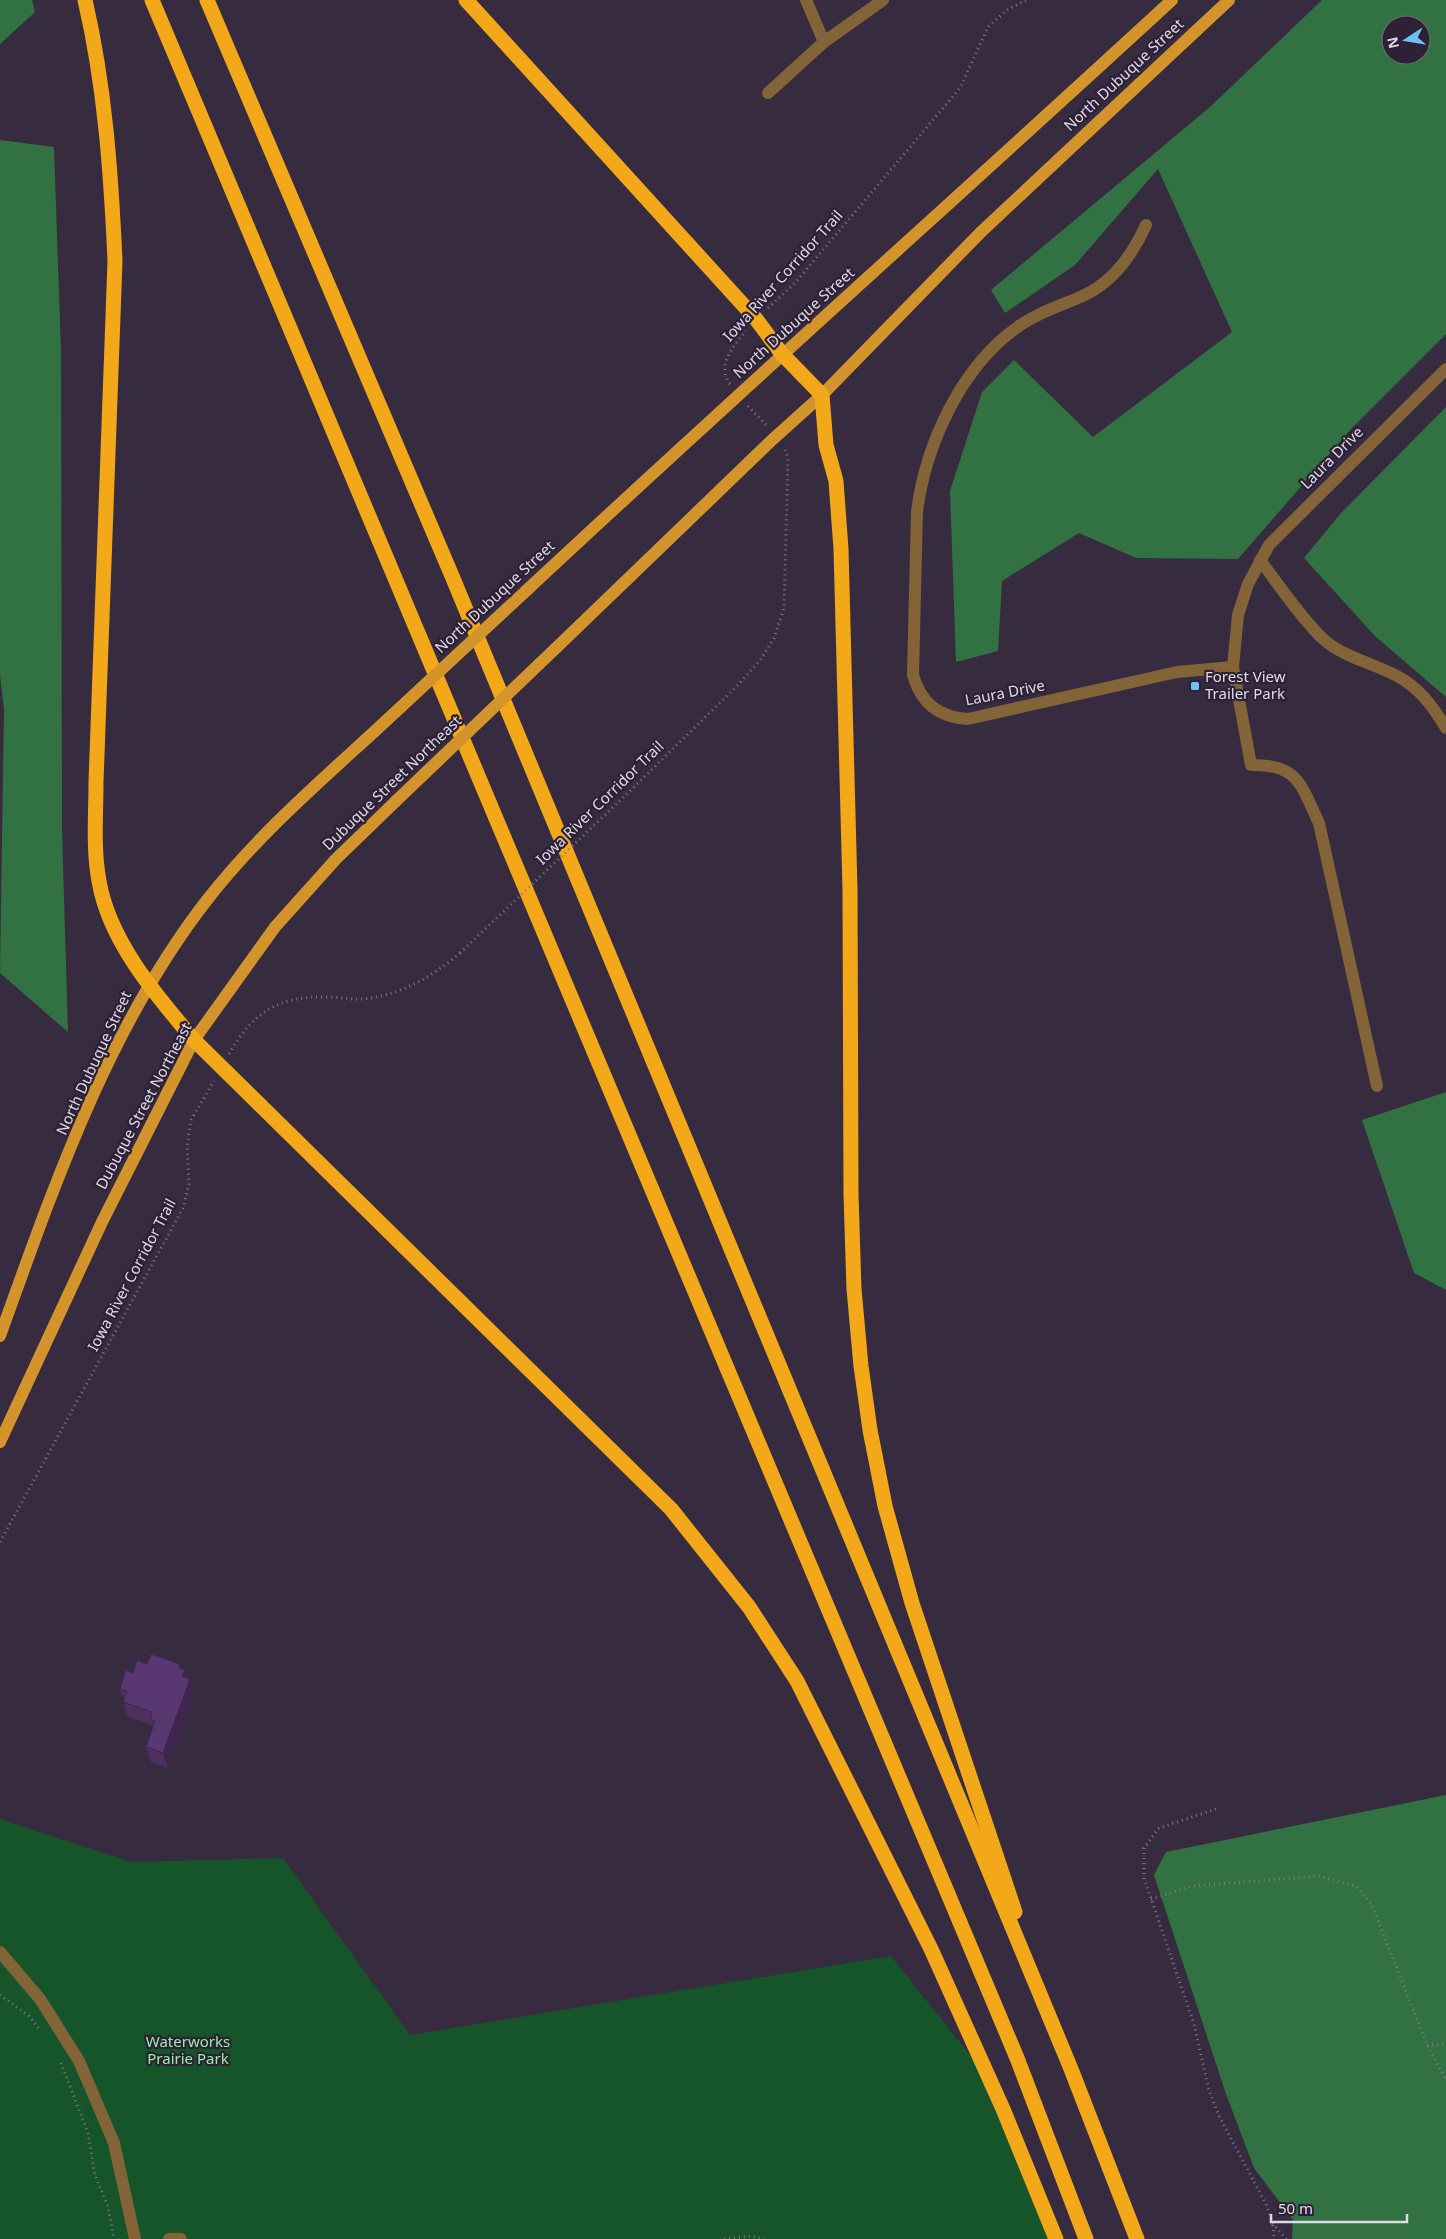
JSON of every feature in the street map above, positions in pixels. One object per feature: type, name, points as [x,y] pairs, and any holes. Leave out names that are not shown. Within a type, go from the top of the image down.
[{"type":"highway","points":[[85,0],[103,99],[112,180],[115,261],[96,782],[96,856],[99,883],[108,916],[149,986],[194,1040],[671,1509],[749,1607],[797,1681],[931,1950],[1003,2109],[1056,2239]]},
{"type":"highway","points":[[152,0],[1017,2058],[1086,2239]]},
{"type":"highway","points":[[207,0],[452,576],[1071,2069],[1136,2239]]},
{"type":"highway","points":[[466,0],[756,319],[782,354],[822,395],[826,445],[836,481],[841,549],[850,890],[851,1194],[854,1289],[861,1366],[886,1506],[912,1603],[988,1832],[1071,2069]]},
{"type":"main road","name":"North Dubuque Street","points":[[0,1336],[45,1210],[123,1032],[149,986],[206,900],[243,856],[282,816],[782,354],[912,239],[1172,0]]},
{"type":"main road","name":"North Dubuque Street","points":[[482,718],[776,436],[822,395],[981,232],[1229,0]]},
{"type":"main road","name":"Dubuque Street Northeast","points":[[0,1442],[102,1222],[194,1040],[275,926],[336,859],[482,718]]},
{"type":"street","points":[[806,0],[824,42]]},
{"type":"street","points":[[768,94],[824,42],[883,0]]},
{"type":"street","name":"Laura Drive","points":[[1146,225],[1137,244],[1122,266],[1106,281],[1079,298],[1043,311],[1018,326],[999,342],[955,397],[929,452],[920,486],[917,511],[913,675],[918,690],[927,703],[939,713],[954,718],[968,719],[1177,672],[1233,667],[1238,615],[1248,584],[1269,545],[1446,369]]},
{"type":"street","points":[[1260,560],[1322,638],[1366,663],[1398,676],[1417,690],[1430,704],[1446,728]]},
{"type":"street","points":[[1233,667],[1252,765],[1271,765],[1288,771],[1300,785],[1319,823],[1377,1086]]},
{"type":"street","points":[[0,1952],[40,2000],[79,2061],[114,2143],[135,2239]]},
{"type":"street","points":[[169,2239],[181,2239]]},
{"type":"path","name":"Iowa River Corridor Trail","points":[[0,1542],[183,1208],[189,1184],[187,1146],[191,1120],[243,1031],[274,1006],[300,997],[360,1000],[389,995],[443,968],[630,791],[740,684],[761,659],[774,638],[784,608],[788,458],[782,443],[725,378],[725,366],[731,349],[756,319],[795,283],[960,88],[988,26],[1007,10],[1026,0]]},
{"type":"path","points":[[1216,1809],[1159,1828],[1144,1848],[1144,1878],[1194,2024],[1209,2090],[1220,2118],[1266,2204],[1273,2224],[1274,2239]]},
{"type":"path","points":[[1151,1898],[1192,1886],[1319,1876],[1357,1887],[1372,1905],[1427,2045],[1446,2080]]},
{"type":"path","points":[[0,1995],[28,2016],[42,2033]]},
{"type":"path","points":[[1427,2045],[1446,2044]]},
{"type":"path","points":[[59,2060],[88,2133],[95,2175],[108,2207],[114,2239]]},
{"type":"path","points":[[1273,2224],[1286,2239]]},
{"type":"path","points":[[724,2239],[751,2236],[764,2239]]},
{"type":"green space","points":[[0,0],[32,0],[35,12],[0,44]]},
{"type":"green space","points":[[1322,0],[1446,0],[1446,334],[1351,429],[1238,559],[1136,558],[1079,533],[1002,581],[998,651],[956,662],[950,491],[982,392],[1014,360],[1093,437],[1232,332],[1158,169],[1075,265],[1005,313],[991,290],[1210,107]]},
{"type":"green space","points":[[0,140],[54,147],[61,352],[62,829],[68,1032],[0,973],[4,710],[0,675]]},
{"type":"green space","points":[[1446,407],[1446,697],[1375,636],[1304,558],[1341,513]]},
{"type":"green space","points":[[1446,1092],[1446,1290],[1414,1273],[1362,1120]]},
{"type":"green space","points":[[1446,1795],[1446,2239],[1292,2239],[1293,2220],[1254,2168],[1226,2094],[1154,1875],[1166,1852]]},
{"type":"green space","name":"Waterworks Prairie Park","points":[[0,1819],[131,1862],[283,1858],[410,2035],[891,1956],[989,2079],[1053,2239],[0,2239]]},
{"type":"building","points":[[151,1654],[180,1664],[179,1668],[185,1670],[182,1676],[190,1679],[163,1753],[146,1747],[155,1721],[150,1719],[152,1712],[123,1702],[127,1691],[120,1689],[126,1670],[133,1673],[137,1660],[147,1664]]},
{"type":"place","name":"Forest View Trailer Park","points":[[1195,686]]}]
